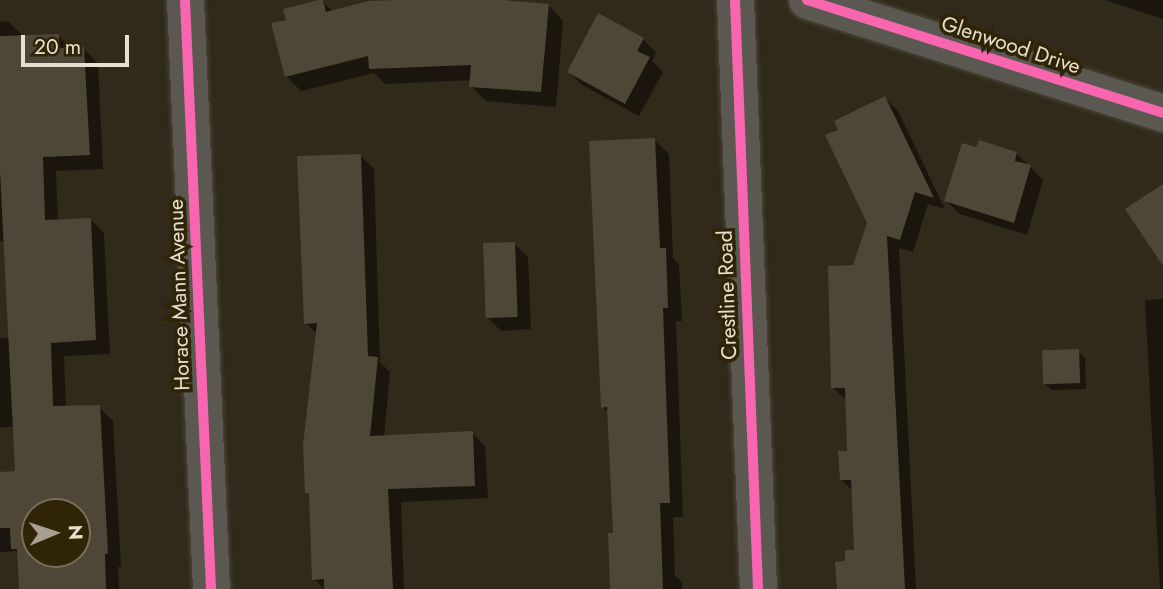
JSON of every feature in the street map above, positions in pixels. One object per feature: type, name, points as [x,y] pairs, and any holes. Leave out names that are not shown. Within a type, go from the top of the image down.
[{"type":"street","name":"Horace Mann Avenue","points":[[185,0],[211,589]]},
{"type":"street","name":"Crestline Road","points":[[735,0],[758,589]]},
{"type":"street","name":"Glenwood Drive","points":[[807,0],[1163,113]]},
{"type":"building","points":[[323,0],[326,12],[369,1],[396,0],[503,0],[549,4],[541,92],[469,87],[471,65],[369,69],[368,56],[285,77],[271,23],[286,20],[283,9]]},
{"type":"building","points":[[598,13],[644,38],[637,51],[650,57],[625,104],[567,72]]},
{"type":"building","points":[[59,34],[59,48],[84,47],[90,155],[43,157],[45,220],[91,218],[96,340],[51,343],[53,406],[100,405],[108,553],[105,554],[106,589],[19,589],[17,549],[11,549],[10,528],[0,528],[0,472],[15,471],[0,171],[0,36]]},
{"type":"building","points":[[885,96],[934,198],[915,192],[900,240],[887,236],[905,589],[837,589],[835,562],[845,561],[845,550],[854,550],[851,480],[840,480],[838,451],[847,451],[845,388],[831,388],[828,266],[853,265],[867,223],[825,135],[838,130],[834,121]]},
{"type":"building","points":[[655,138],[660,248],[666,248],[668,308],[663,308],[670,503],[660,503],[663,589],[610,589],[608,533],[613,533],[607,407],[601,408],[589,141]]},
{"type":"building","points":[[979,140],[1017,152],[1015,161],[1031,165],[1014,223],[944,201],[962,143],[976,147]]},
{"type":"building","points":[[361,154],[368,356],[378,357],[370,436],[473,431],[475,486],[388,489],[393,589],[324,589],[324,579],[312,580],[309,493],[305,493],[303,445],[317,323],[304,324],[297,156]]},
{"type":"building","points":[[1163,184],[1163,266],[1125,209]]},
{"type":"building","points":[[515,242],[518,317],[486,318],[483,243]]},
{"type":"building","points":[[1079,349],[1080,383],[1043,384],[1042,350]]},
{"type":"cycle path","points":[[185,0],[211,589]]},
{"type":"cycle path","points":[[735,0],[758,589]]},
{"type":"cycle path","points":[[807,0],[1163,113]]}]
